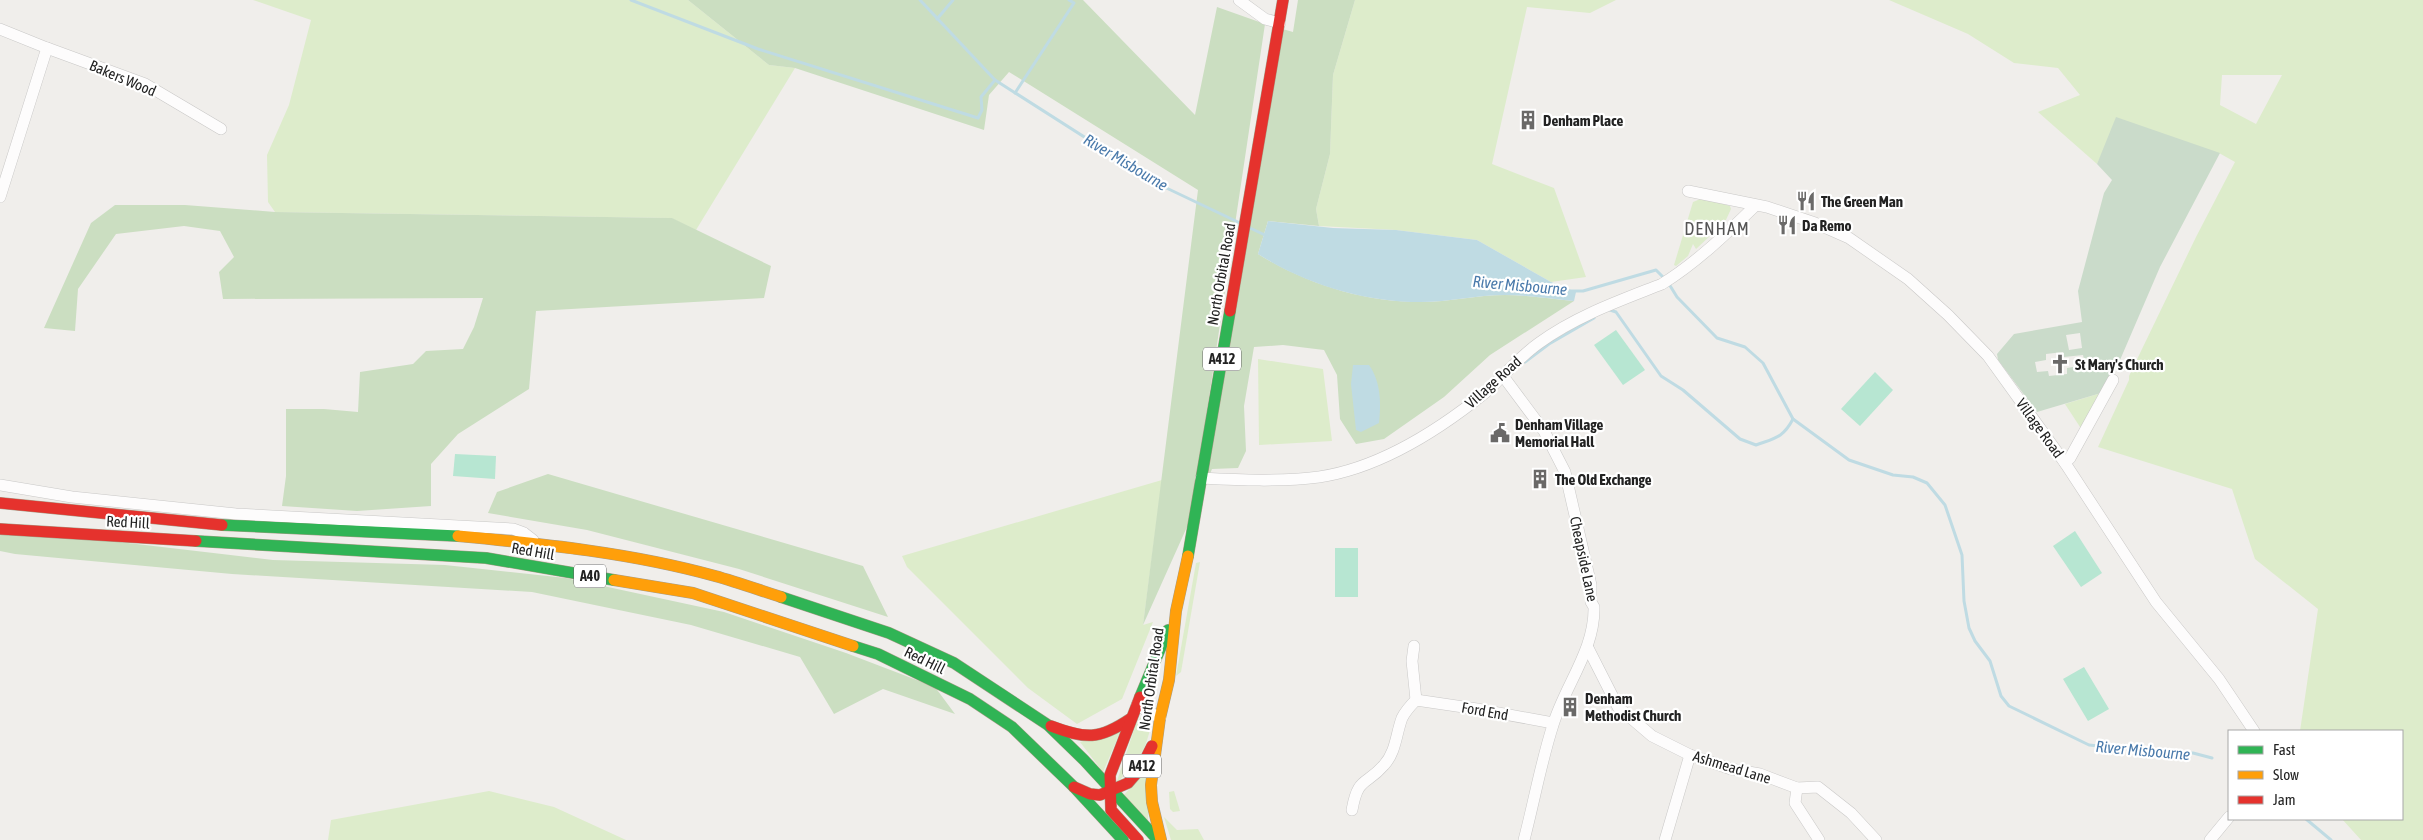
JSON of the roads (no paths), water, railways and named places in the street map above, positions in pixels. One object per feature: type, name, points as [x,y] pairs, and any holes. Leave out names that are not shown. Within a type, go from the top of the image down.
[{"type":"main road","name":"North Orbital Road","points":[[1160,840],[1160,812],[1151,785],[1169,680],[1176,611],[1201,478],[1283,0]]},
{"type":"main road","name":"Red Hill","points":[[0,504],[209,524],[448,535],[536,543],[636,559],[714,576],[889,633],[954,663],[1048,725],[1111,790]]},
{"type":"main road","name":"Red Hill","points":[[0,529],[486,558],[693,593],[878,654],[970,699],[1012,727],[1074,787],[1123,840]]},
{"type":"main road","name":"North Orbital Road","points":[[1138,840],[1111,810],[1110,775],[1130,719],[1176,611]]},
{"type":"main road","points":[[1048,725],[1073,735],[1087,737],[1104,736],[1130,719]]},
{"type":"main road","name":"A412","points":[[1074,787],[1090,794],[1100,795],[1133,778],[1148,758],[1160,724]]},
{"type":"main road","name":"A40","points":[[1111,790],[1160,840]]},
{"type":"street","points":[[1239,0],[1264,19],[1280,23]]},
{"type":"street","name":"Bakers Wood","points":[[0,29],[145,84],[221,129]]},
{"type":"street","points":[[0,197],[47,48]]},
{"type":"street","name":"Village Road","points":[[1688,191],[1767,208],[1815,223],[1849,238],[1908,279],[1988,356],[2065,463],[2156,602],[2219,679],[2253,730]]},
{"type":"street","name":"Village Road","points":[[1201,478],[1264,481],[1319,476],[1351,468],[1405,446],[1445,421],[1487,391],[1521,357],[1540,342],[1601,308],[1666,281],[1714,244],[1755,206]]},
{"type":"street","name":"Cheapside Lane","points":[[1502,376],[1544,431],[1565,472],[1591,585],[1591,602],[1594,607],[1588,648],[1553,724],[1524,840]]},
{"type":"street","points":[[2065,463],[2070,458],[2094,417],[2113,380]]},
{"type":"street","name":"Red Hill","points":[[0,485],[72,498],[236,514],[513,529],[524,533],[536,543]]},
{"type":"street","points":[[1352,810],[1355,794],[1363,781],[1384,765],[1396,742],[1402,717],[1416,700],[1412,661],[1414,646]]},
{"type":"street","name":"Ashmead Lane","points":[[1588,648],[1618,707],[1652,736],[1690,755],[1731,769],[1760,774],[1797,788],[1818,786],[1851,812],[1876,840]]},
{"type":"street","points":[[1147,681],[1169,680]]},
{"type":"street","name":"Ford End","points":[[1416,700],[1478,708],[1553,724]]},
{"type":"street","points":[[1137,705],[1160,724]]},
{"type":"street","points":[[1665,840],[1690,755]]},
{"type":"street","points":[[1797,788],[1795,803],[1819,840]]},
{"type":"street","points":[[2210,840],[2228,818]]},
{"type":"water","points":[[1268,221],[1333,228],[1396,230],[1477,240],[1551,282],[1576,292],[1574,301],[1505,295],[1421,302],[1378,299],[1357,295],[1315,282],[1276,265],[1258,254]]},
{"type":"water","points":[[1353,365],[1369,365],[1376,378],[1379,393],[1379,423],[1361,432],[1356,430],[1351,384]]},
{"type":"waterway","points":[[631,0],[758,49],[978,118],[982,110],[981,97],[995,80]]},
{"type":"waterway","name":"River Misbourne","points":[[920,0],[995,80],[1158,184],[1240,223]]},
{"type":"waterway","points":[[937,19],[953,0]]},
{"type":"waterway","points":[[1015,93],[1074,3],[1069,0]]},
{"type":"waterway","name":"River Misbourne","points":[[1250,228],[1267,236]]},
{"type":"waterway","name":"River Misbourne","points":[[1570,291],[1583,291],[1656,270],[1665,279]]},
{"type":"waterway","name":"River Misbourne","points":[[1669,284],[1677,297],[1717,338],[1745,347],[1763,363],[1793,419],[1849,460],[1893,475],[1913,477],[1927,483],[1945,505],[1962,555],[1964,601],[1969,628],[1975,641],[1990,661],[2001,696],[2009,706],[2089,745],[2168,753],[2193,753],[2212,758]]},
{"type":"waterway","points":[[1610,310],[1616,312],[1661,376],[1683,390],[1740,439],[1756,445],[1768,441],[1782,434],[1793,419]]},
{"type":"waterway","points":[[1525,362],[1549,344],[1594,318]]},
{"type":"waterway","name":"River Misbourne","points":[[2307,820],[2331,840]]},
{"type":"place","name":"Denham Place","points":[[1528,120]]},
{"type":"place","name":"The Green Man","points":[[1806,201]]},
{"type":"place","name":"Da Remo","points":[[1787,225]]},
{"type":"place","name":"St Mary's Church","points":[[2060,364]]},
{"type":"place","name":"Denham Village Memorial Hall","points":[[1500,433]]},
{"type":"place","name":"The Old Exchange","points":[[1540,479]]},
{"type":"place","name":"Denham Methodist Church","points":[[1570,707]]},
{"type":"district","name":"DENHAM","points":[[1717,228]]}]
